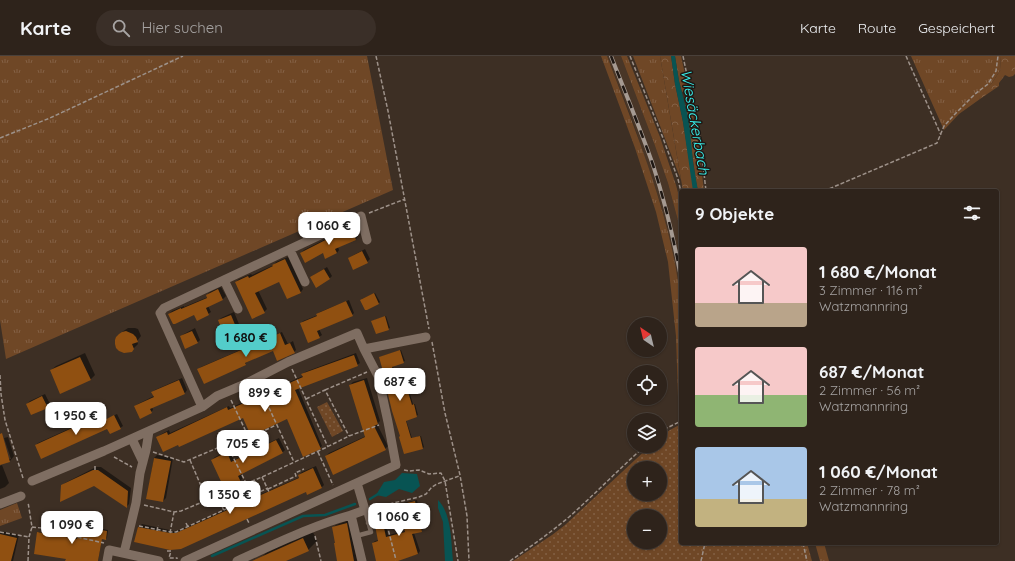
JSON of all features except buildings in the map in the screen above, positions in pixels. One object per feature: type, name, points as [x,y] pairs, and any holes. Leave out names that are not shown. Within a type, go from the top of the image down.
[{"type":"street","points":[[202,407],[160,313],[164,308],[361,216],[367,240]]},
{"type":"street","points":[[290,250],[304,282]]},
{"type":"street","points":[[224,280],[238,309]]},
{"type":"street","points":[[32,481],[104,451],[202,407],[227,391],[288,362],[357,333],[378,376],[396,465],[336,492],[204,557],[185,561]]},
{"type":"street","points":[[364,349],[429,334]]},
{"type":"street","points":[[124,553],[136,503],[140,473],[149,431]]},
{"type":"street","points":[[132,438],[143,462]]},
{"type":"street","points":[[237,561],[313,527],[365,510],[357,483]]},
{"type":"street","points":[[0,504],[24,496]]},
{"type":"street","points":[[351,515],[362,561]]},
{"type":"street","points":[[107,561],[109,550],[158,561]]},
{"type":"lane","points":[[356,536],[371,532],[365,510]]},
{"type":"lane","points":[[368,523],[386,519]]},
{"type":"path","points":[[0,138],[50,118],[183,56]]},
{"type":"path","points":[[376,56],[388,111],[429,334],[445,413],[460,476],[467,516],[469,561]]},
{"type":"path","points":[[630,56],[663,138],[680,189]]},
{"type":"path","points":[[683,56],[700,138],[706,189]]},
{"type":"path","points":[[906,56],[941,135]]},
{"type":"path","points":[[829,189],[937,143],[944,126],[975,94],[988,84],[996,71],[998,56]]},
{"type":"path","points":[[361,216],[404,199]]},
{"type":"path","points":[[288,362],[328,446]]},
{"type":"path","points":[[306,400],[325,390],[374,369]]},
{"type":"path","points":[[0,375],[4,420],[23,477]]},
{"type":"path","points":[[255,378],[294,462]]},
{"type":"path","points":[[325,390],[349,436]]},
{"type":"path","points":[[227,391],[249,438]]},
{"type":"path","points":[[136,503],[174,512],[181,511],[262,477],[349,436],[388,422]]},
{"type":"path","points":[[667,428],[679,423]]},
{"type":"path","points":[[228,447],[277,425]]},
{"type":"path","points":[[146,450],[184,462],[227,444],[246,483]]},
{"type":"path","points":[[104,451],[140,473]]},
{"type":"path","points":[[318,451],[336,492]]},
{"type":"path","points":[[510,561],[569,517],[637,453]]},
{"type":"path","points":[[190,459],[207,500]]},
{"type":"path","points":[[396,465],[404,471],[419,470],[429,474],[441,473],[445,481],[458,561]]},
{"type":"path","points":[[244,499],[296,476],[295,473],[304,469]]},
{"type":"path","points":[[365,510],[419,497],[426,494],[437,484],[460,476]]},
{"type":"path","points":[[262,477],[270,492]]},
{"type":"path","points":[[131,524],[170,533],[176,532],[239,503],[233,489]]},
{"type":"path","points":[[24,496],[32,527],[29,537],[28,561]]},
{"type":"path","points":[[382,505],[396,560]]},
{"type":"path","points":[[222,506],[224,510]]},
{"type":"path","points":[[170,533],[174,512]]},
{"type":"path","points":[[186,523],[188,527]]},
{"type":"path","points":[[157,530],[158,525]]},
{"type":"path","points":[[32,527],[70,531],[77,537],[105,543]]},
{"type":"path","points":[[313,527],[321,561]]},
{"type":"path","points":[[0,532],[29,537]]},
{"type":"path","points":[[701,561],[705,545]]},
{"type":"path","points":[[803,545],[807,561]]},
{"type":"path","points":[[167,551],[171,551],[169,558],[177,558],[178,561]]},
{"type":"shaded area","points":[[607,56],[621,56],[668,183],[679,224],[679,294],[673,254],[660,202],[633,122]]},
{"type":"green space","points":[[0,56],[367,56],[393,190],[6,359],[0,320]]},
{"type":"green space","points":[[601,56],[607,56],[630,117],[652,178],[670,241],[679,292],[679,397],[676,336],[668,262],[656,212],[635,148]]},
{"type":"green space","points":[[621,56],[627,56],[660,137],[679,196],[679,224],[668,183]]},
{"type":"green space","points":[[633,56],[660,56],[681,180]]},
{"type":"green space","points":[[660,56],[671,56],[683,122],[694,189],[683,189]]},
{"type":"green space","points":[[675,56],[681,56],[688,88],[682,92],[679,81]]},
{"type":"green space","points":[[911,56],[1000,56],[1001,69],[992,83],[979,96],[980,99],[959,114],[944,130]]},
{"type":"green space","points":[[1000,56],[1015,56],[1015,74],[1009,77],[1005,75],[999,83],[999,86],[980,99],[978,96],[992,83],[1001,69]]},
{"type":"green space","points":[[685,105],[691,105],[698,141],[704,189],[698,189]]},
{"type":"green space","points":[[327,402],[343,431],[332,437],[317,407]]},
{"type":"green space","points":[[679,425],[679,545],[808,545],[812,561],[513,561],[565,525],[627,467],[627,501],[667,501],[667,461],[634,461],[642,453],[667,453],[667,432]]},
{"type":"green space","points":[[17,503],[22,518],[0,526],[0,510]]},
{"type":"green space","points":[[816,545],[825,545],[829,561],[820,561]]},
{"type":"water","points":[[671,56],[675,56],[679,81],[689,120],[693,162],[698,189],[693,189],[683,122]]},
{"type":"water","points":[[402,473],[417,474],[420,486],[412,493],[399,489],[386,497],[376,495],[384,482],[395,480]]},
{"type":"water","points":[[438,500],[443,506],[448,520],[453,561],[445,561],[443,522],[438,508]]},
{"type":"waterway","points":[[370,499],[378,494]]},
{"type":"waterway","points":[[212,556],[303,516],[325,515],[355,504]]},
{"type":"railway","points":[[611,56],[653,165],[669,221],[679,269]]},
{"type":"water label","name":"Wiesäckerbach","points":[[695,122]]}]
